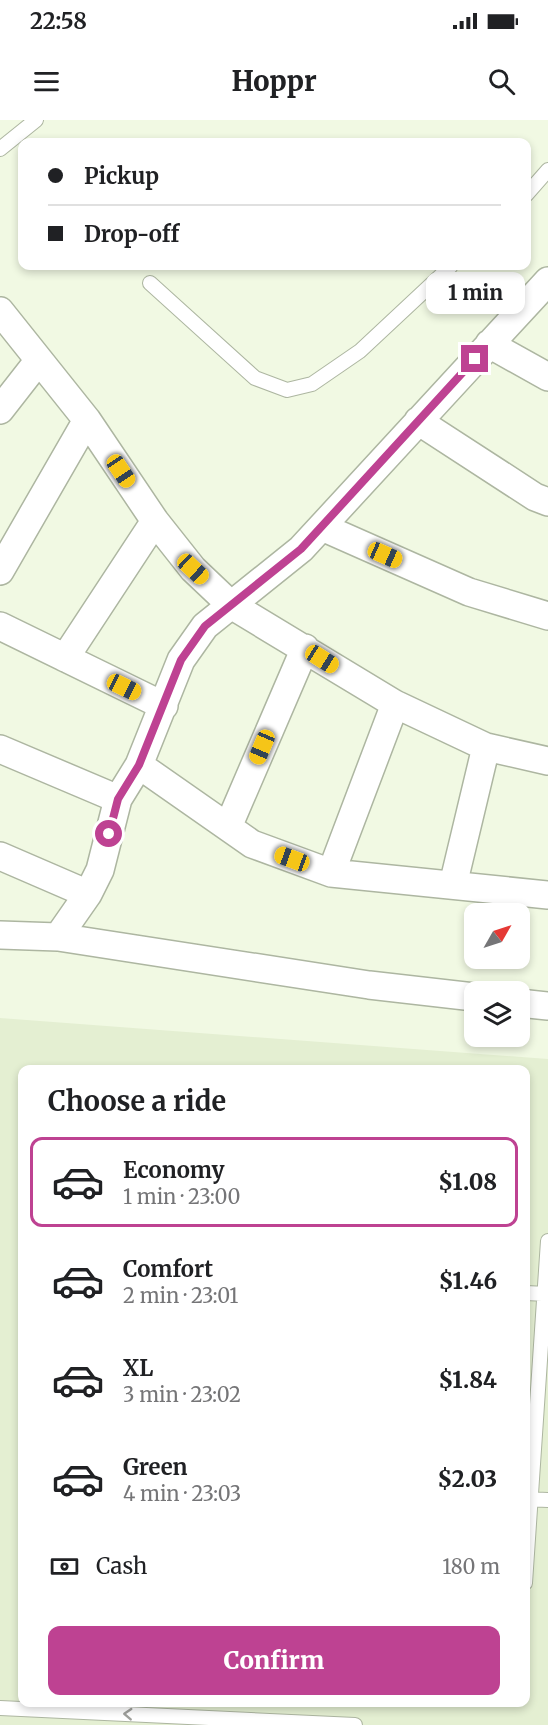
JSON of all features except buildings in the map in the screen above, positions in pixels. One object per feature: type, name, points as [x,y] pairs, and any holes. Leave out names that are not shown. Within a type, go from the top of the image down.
[{"type":"street","points":[[58,937],[88,894],[100,870],[118,799],[139,765],[181,660],[205,626],[301,549],[548,280]]},
{"type":"street","points":[[0,311],[87,420],[155,521],[193,569],[231,605],[394,704],[486,747],[548,761]]},
{"type":"street","points":[[489,344],[548,377]]},
{"type":"street","points":[[0,410],[39,360]]},
{"type":"street","points":[[0,571],[87,420]]},
{"type":"street","points":[[418,421],[535,497],[548,502]]},
{"type":"street","points":[[64,658],[155,521]]},
{"type":"street","points":[[322,526],[470,592],[548,616]]},
{"type":"street","points":[[0,626],[164,706]]},
{"type":"street","points":[[228,827],[304,648]]},
{"type":"street","points":[[331,873],[394,704]]},
{"type":"street","points":[[453,885],[486,747]]},
{"type":"street","points":[[0,749],[118,799]]},
{"type":"street","points":[[139,765],[252,844],[331,873],[548,895]]},
{"type":"street","points":[[0,856],[88,894]]},
{"type":"street","points":[[0,935],[58,937],[369,986],[464,997]]},
{"type":"street","points":[[530,1004],[548,1006]]},
{"type":"lane","points":[[0,149],[36,120]]},
{"type":"lane","points":[[531,189],[548,170]]},
{"type":"lane","points":[[150,283],[255,378],[287,390],[312,384],[360,351],[447,270]]},
{"type":"lane","points":[[530,1468],[547,1294],[548,1240]]},
{"type":"lane","points":[[530,1293],[547,1294]]},
{"type":"lane","points":[[530,1499],[548,1500]]},
{"type":"lane","points":[[0,1708],[355,1725]]},
{"type":"shaded area","points":[[0,1018],[548,1059],[548,1725],[0,1725]]},
{"type":"route","points":[[109,834],[118,799],[139,765],[181,660],[205,626],[259,586],[301,549],[475,359]]}]
